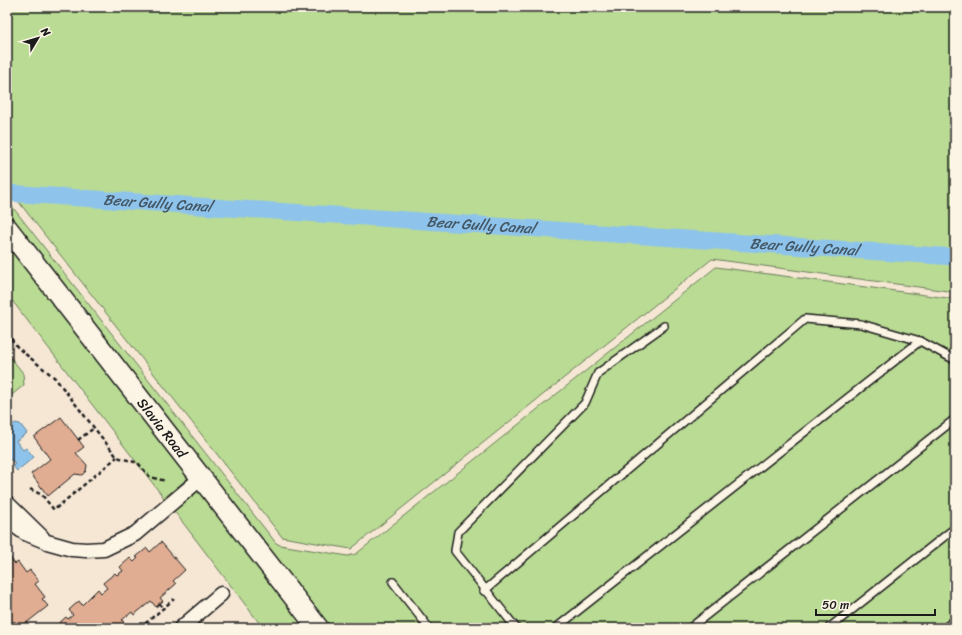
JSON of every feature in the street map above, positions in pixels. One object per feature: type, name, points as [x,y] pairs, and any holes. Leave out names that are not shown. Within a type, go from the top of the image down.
[{"type":"street","name":"Slavia Road","points":[[7,228],[200,479],[318,628]]},
{"type":"street","points":[[7,520],[25,533],[47,542],[86,550],[104,549],[122,542],[135,534],[200,479]]},
{"type":"street","points":[[7,503],[47,542]]},
{"type":"street","points":[[181,628],[221,594]]},
{"type":"lane","points":[[484,590],[805,319],[861,324],[920,341],[955,360]]},
{"type":"lane","points":[[516,628],[484,590],[455,551],[458,532],[585,403],[598,374],[664,326]]},
{"type":"lane","points":[[556,628],[920,341]]},
{"type":"lane","points":[[690,628],[955,419]]},
{"type":"lane","points":[[829,628],[955,528]]},
{"type":"lane","points":[[393,582],[429,628]]},
{"type":"lane","points":[[945,628],[955,620]]},
{"type":"path","points":[[7,334],[18,348],[55,378],[117,457],[138,464],[150,477],[166,481]]},
{"type":"path","points":[[78,440],[94,428]]},
{"type":"path","points":[[30,489],[42,495],[54,510],[117,457]]},
{"type":"path","points":[[140,628],[174,599]]},
{"type":"path","points":[[160,603],[164,608]]},
{"type":"green space","points":[[7,7],[955,7],[955,292],[712,259],[351,549],[282,537],[7,187]]},
{"type":"green space","points":[[7,200],[276,543],[280,545],[348,556],[356,554],[716,267],[955,299],[955,628],[330,628],[7,214]]},
{"type":"green space","points":[[7,244],[188,478],[164,498],[7,294]]},
{"type":"green space","points":[[7,353],[23,373],[24,385],[7,399]]},
{"type":"green space","points":[[198,491],[306,628],[263,628],[174,511]]},
{"type":"water","points":[[15,423],[20,424],[27,433],[16,441],[23,450],[26,448],[34,457],[17,471],[13,466],[15,464],[12,460],[7,459],[7,429]]},
{"type":"building","points":[[61,417],[84,447],[76,453],[87,465],[86,471],[82,475],[75,474],[48,496],[31,474],[50,459],[34,437]]},
{"type":"building","points":[[161,542],[185,570],[173,581],[176,584],[160,598],[163,601],[156,607],[151,601],[134,615],[132,612],[122,620],[126,625],[122,628],[60,628],[57,625],[66,617],[68,619],[73,615],[69,610],[79,601],[82,605],[98,589],[101,593],[107,588],[103,583],[115,573],[117,575],[123,571],[120,567],[130,558],[134,562],[138,558],[136,557],[147,548],[150,552]]},
{"type":"building","points":[[7,554],[15,564],[18,562],[26,573],[30,570],[39,581],[35,584],[45,597],[42,599],[48,606],[20,628],[14,621],[10,624],[7,620]]},
{"type":"waterway","name":"Bear Gully Canal","points":[[7,193],[955,257]]}]
